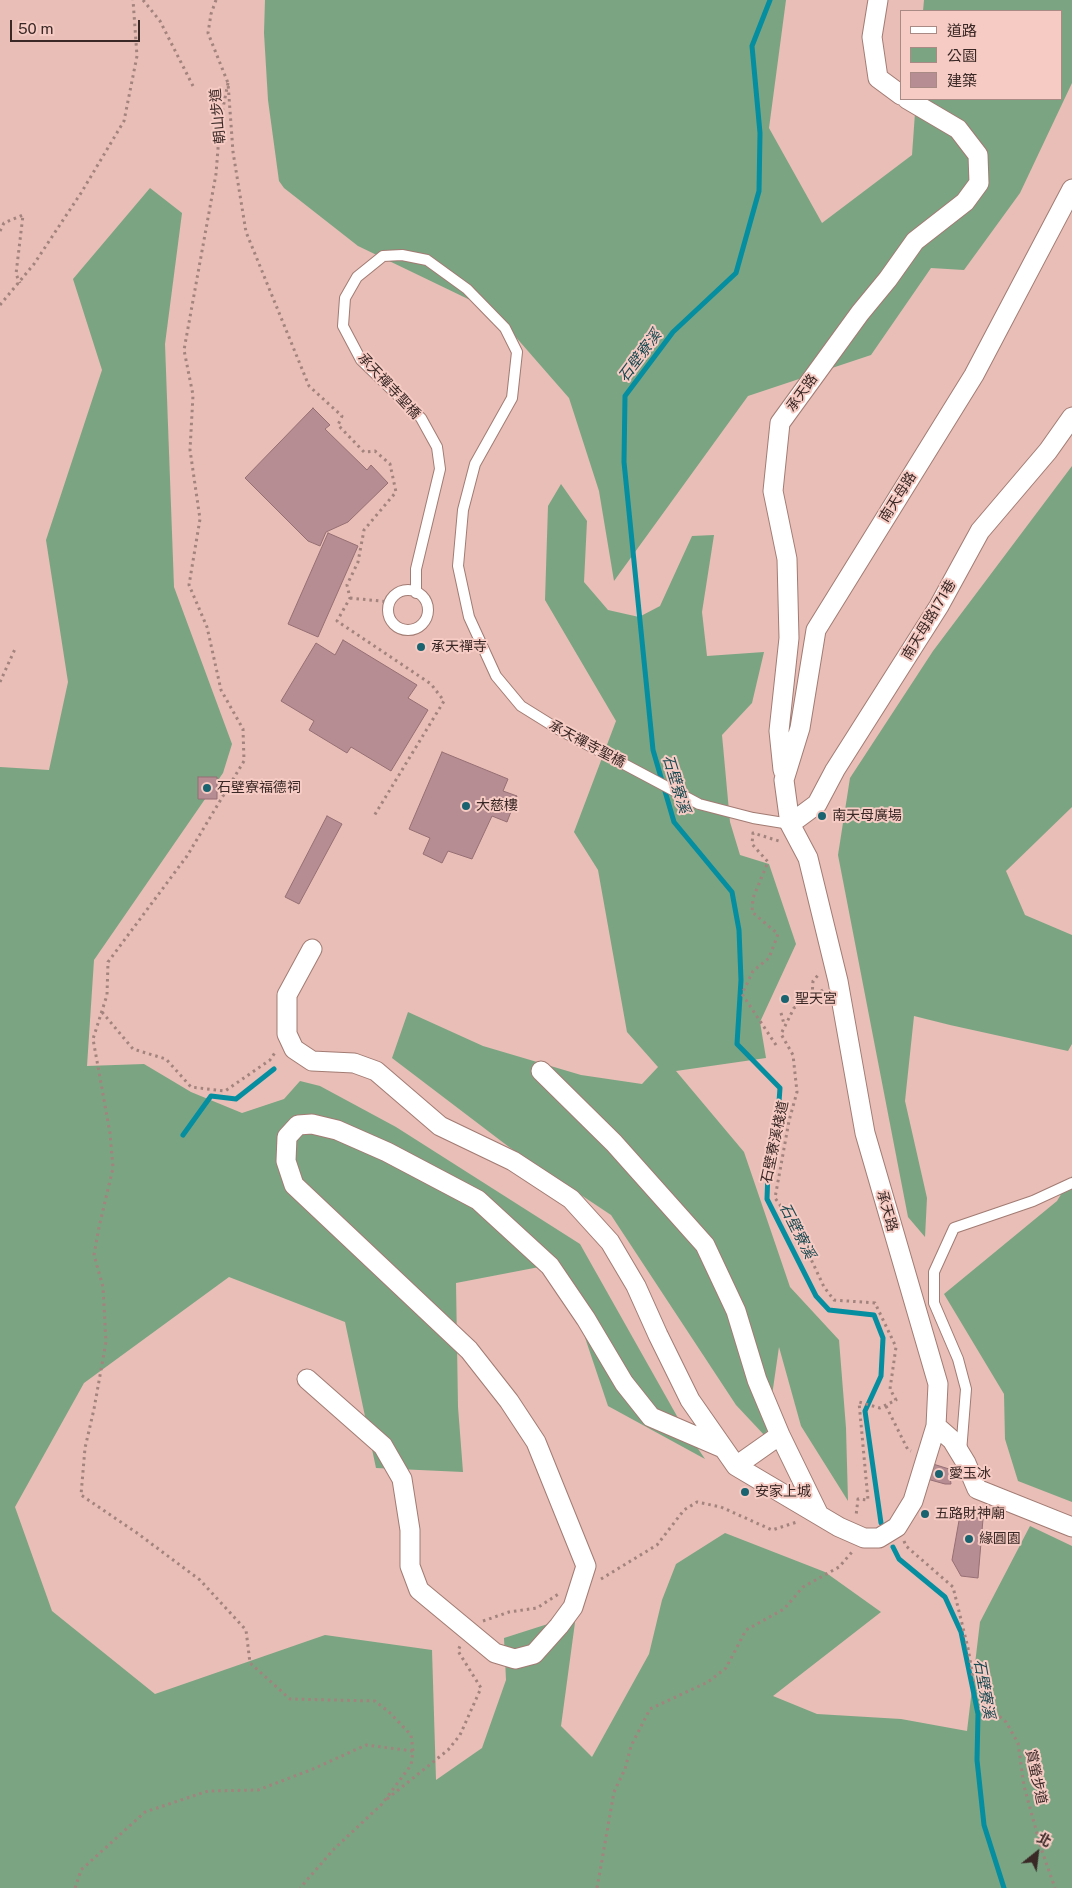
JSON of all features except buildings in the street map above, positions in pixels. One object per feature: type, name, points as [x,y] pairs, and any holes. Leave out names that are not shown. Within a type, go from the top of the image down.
[{"type":"street","points":[[878,0],[872,37],[878,78],[900,94]]},
{"type":"street","name":"承天路","points":[[784,780],[779,731],[790,638],[787,559],[773,491],[780,423],[860,313],[916,241],[965,202],[979,183],[978,155],[958,128],[909,100]]},
{"type":"street","name":"南天母路","points":[[790,824],[784,780],[800,728],[816,630],[974,375],[1072,189]]},
{"type":"street","name":"南天母路171巷","points":[[790,824],[817,804],[835,770],[939,606],[980,531],[1048,450],[1072,417]]},
{"type":"street","name":"承天路","points":[[790,824],[808,858],[838,981],[865,1133],[938,1384],[936,1426],[913,1501],[897,1527]]},
{"type":"street","points":[[312,949],[287,995],[287,1034],[294,1049],[312,1061],[354,1063],[376,1071],[440,1126],[513,1161],[571,1199],[610,1242],[636,1286],[690,1400],[736,1466],[839,1527],[864,1538],[879,1538],[897,1527]]},
{"type":"street","points":[[541,1071],[614,1143],[705,1244],[736,1311],[756,1380],[780,1435],[819,1515]]},
{"type":"street","points":[[307,1379],[382,1446],[402,1479],[410,1530],[410,1566],[419,1590],[495,1654],[515,1659],[534,1654],[573,1607],[586,1566],[536,1442],[508,1401],[469,1350],[294,1185],[286,1161],[287,1137],[298,1125],[312,1124],[337,1130],[387,1152],[478,1200],[550,1266],[586,1319],[624,1384],[651,1417],[723,1448]]},
{"type":"street","points":[[936,1426],[952,1440],[977,1489],[1072,1527]]},
{"type":"street","points":[[736,1466],[780,1435]]},
{"type":"lane","name":"承天禪寺聖橋","points":[[416,593],[416,569],[440,469],[437,446],[421,418],[361,360],[343,326],[345,298],[357,277],[384,256],[402,255],[427,260],[467,289],[505,328],[517,352],[512,398],[475,464],[463,510],[458,566],[469,617],[496,676],[521,706],[558,729],[699,804],[753,818],[790,824]]},
{"type":"lane","points":[[404,591],[422,596],[428,608],[425,620],[415,629],[402,629],[392,621],[389,615],[390,602],[398,593],[404,591]]},
{"type":"lane","points":[[961,1455],[966,1390],[958,1360],[934,1302],[934,1272],[954,1228],[1033,1201],[1072,1183]]},
{"type":"path","points":[[0,305],[34,264],[124,121],[137,56],[133,0]]},
{"type":"path","points":[[143,0],[160,21],[194,86]]},
{"type":"path","name":"朝山步道","points":[[216,0],[211,14],[208,33],[228,83],[233,152],[246,232],[309,386],[342,416],[338,426],[364,452],[375,451],[390,464],[396,492],[364,530],[358,562],[347,584],[350,598]]},
{"type":"path","points":[[228,83],[220,123],[216,174],[184,350],[193,395],[190,450],[200,519],[189,585],[207,627],[221,690],[243,730],[244,762],[187,856],[108,962],[107,995],[94,1039],[110,1133],[113,1168],[94,1255],[103,1287],[106,1342],[85,1448],[81,1495],[137,1533],[200,1580],[246,1630],[250,1663],[290,1698],[375,1701],[389,1712],[411,1735],[413,1751],[411,1765],[382,1804],[334,1849],[300,1888]]},
{"type":"path","points":[[0,230],[4,223],[23,215],[16,274],[20,283]]},
{"type":"path","points":[[374,816],[444,701],[431,684],[337,621],[350,598],[390,602]]},
{"type":"path","points":[[0,682],[16,649]]},
{"type":"path","points":[[790,824],[779,842],[753,833],[752,844],[768,862],[753,898],[752,912],[778,934],[769,958],[753,971],[742,994],[776,1045],[784,1025],[794,1008],[838,981]]},
{"type":"path","points":[[102,1012],[133,1049],[166,1059],[191,1087],[225,1091],[270,1060],[287,1034]]},
{"type":"path","points":[[781,1013],[784,1025]]},
{"type":"path","name":"石壁寮溪棧道","points":[[781,1034],[793,1055],[797,1092],[789,1121],[775,1198],[796,1226],[824,1287],[834,1300],[875,1303],[896,1347],[890,1389],[896,1400],[886,1406]]},
{"type":"path","points":[[839,1527],[856,1516],[858,1499],[868,1500],[859,1402],[880,1408],[886,1406],[908,1450],[912,1452],[910,1465],[922,1468]]},
{"type":"path","name":"賞螢步道","points":[[897,1527],[906,1546],[953,1587],[973,1677],[991,1709],[1006,1722],[1018,1743],[1024,1786],[1041,1848],[1055,1888]]},
{"type":"path","points":[[597,1888],[614,1792],[624,1769],[630,1746],[650,1709],[708,1682],[726,1668],[746,1630],[784,1609],[803,1587],[839,1567],[864,1538]]},
{"type":"path","points":[[75,1888],[81,1870],[145,1812],[208,1791],[258,1790],[313,1769],[366,1745],[413,1751]]},
{"type":"green space","points":[[265,0],[786,0],[769,128],[822,223],[912,155],[916,100],[1062,100],[1062,10],[923,10],[924,0],[1072,0],[1072,83],[1020,193],[964,270],[931,268],[871,355],[748,396],[614,581],[599,491],[569,398],[493,311],[358,246],[284,188],[279,181],[268,100],[264,33]]},
{"type":"green space","points":[[150,188],[182,213],[165,344],[174,587],[232,744],[223,773],[94,960],[87,1066],[144,1064],[191,1092],[242,1113],[284,1099],[300,1081],[320,1086],[396,1127],[580,1244],[682,1425],[705,1459],[608,1406],[560,1263],[456,1283],[458,1407],[463,1472],[376,1468],[345,1322],[229,1277],[84,1383],[15,1507],[52,1611],[155,1694],[325,1635],[432,1650],[436,1780],[482,1748],[506,1680],[504,1638],[576,1615],[561,1726],[592,1757],[649,1654],[662,1600],[676,1564],[725,1533],[825,1572],[881,1612],[773,1696],[817,1714],[901,1719],[967,1731],[980,1622],[1030,1526],[1072,1546],[1072,1888],[0,1888],[0,767],[49,770],[68,682],[46,540],[102,370],[73,279]]},
{"type":"green space","points":[[1072,466],[1072,807],[1006,871],[1025,915],[1072,935],[1072,1044],[1068,1051],[914,1016],[905,1101],[927,1198],[925,1237],[908,1217],[838,855],[850,778],[933,651]]},
{"type":"green space","points":[[561,484],[587,521],[584,582],[608,610],[639,617],[660,606],[692,536],[714,535],[702,612],[707,656],[764,652],[752,703],[722,735],[730,822],[740,855],[769,864],[796,944],[760,1022],[766,1058],[676,1071],[744,1152],[790,1287],[839,1340],[846,1428],[848,1501],[801,1426],[779,1347],[766,1437],[736,1405],[611,1215],[509,1147],[392,1058],[408,1012],[483,1046],[581,1075],[642,1084],[658,1067],[627,1032],[598,870],[574,832],[616,721],[545,600],[548,506]]},
{"type":"green space","points":[[1072,1176],[1072,1502],[1018,1481],[1005,1439],[1004,1394],[944,1294],[1057,1201]]},
{"type":"waterway","name":"石壁寮溪","points":[[770,0],[752,46],[760,133],[759,191],[736,273],[673,332],[625,396],[624,462],[653,750],[674,822],[732,892],[739,930],[741,980],[737,1044],[780,1088],[778,1116],[768,1171],[767,1199],[816,1296],[829,1310],[874,1315],[883,1338],[881,1376],[865,1411],[881,1523]]},
{"type":"waterway","points":[[183,1135],[211,1096],[236,1099],[274,1069]]},
{"type":"waterway","name":"石壁寮溪","points":[[893,1547],[899,1559],[945,1597],[961,1632],[978,1714],[977,1760],[984,1825],[1004,1888]]},
{"type":"place","name":"承天禪寺","points":[[421,647]]},
{"type":"place","name":"石壁寮福德祠","points":[[207,788]]},
{"type":"place","name":"大慈樓","points":[[466,806]]},
{"type":"place","name":"南天母廣場","points":[[822,816]]},
{"type":"place","name":"聖天宮","points":[[785,999]]},
{"type":"place","name":"愛玉冰","points":[[939,1474]]},
{"type":"place","name":"安家上城","points":[[745,1492]]},
{"type":"place","name":"五路財神廟","points":[[925,1514]]},
{"type":"place","name":"緣圓園","points":[[969,1539]]}]
